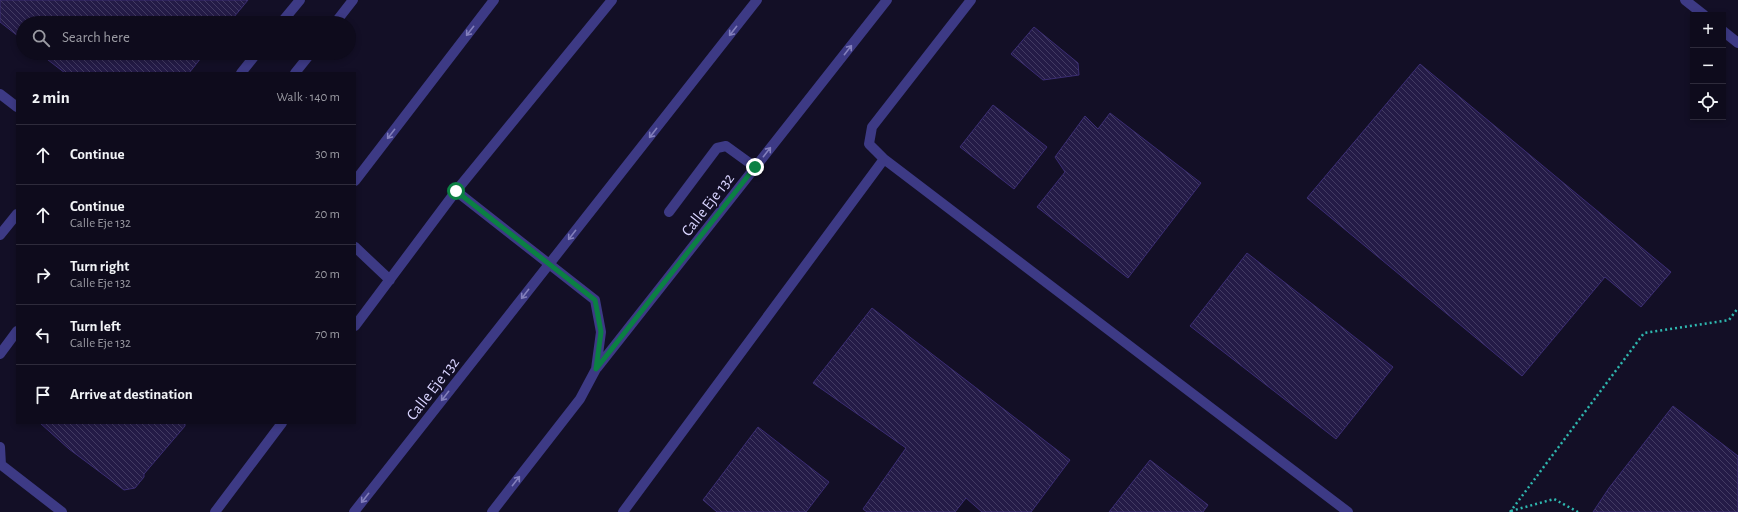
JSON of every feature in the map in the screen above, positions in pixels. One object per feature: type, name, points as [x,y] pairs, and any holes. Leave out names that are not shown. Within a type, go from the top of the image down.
[{"type":"street","points":[[287,16],[300,0]]},
{"type":"street","points":[[340,16],[353,0]]},
{"type":"street","points":[[356,180],[494,0]]},
{"type":"street","points":[[356,325],[456,191],[612,0]]},
{"type":"street","name":"Calle Eje 132","points":[[354,512],[757,0]]},
{"type":"street","name":"Calle Eje 132","points":[[492,512],[580,399],[596,369],[887,0]]},
{"type":"street","points":[[971,0],[872,127],[870,144],[884,159],[1348,512]]},
{"type":"street","points":[[1685,0],[1700,12]]},
{"type":"street","points":[[1726,33],[1738,43]]},
{"type":"street","points":[[242,72],[251,60]]},
{"type":"street","points":[[296,72],[305,60]]},
{"type":"street","points":[[0,94],[16,106]]},
{"type":"street","points":[[669,212],[717,148],[726,146],[755,167]]},
{"type":"street","points":[[623,512],[884,159]]},
{"type":"street","points":[[456,191],[549,263]]},
{"type":"street","points":[[0,235],[16,215]]},
{"type":"street","points":[[356,248],[390,280]]},
{"type":"street","name":"Calle Eje 132","points":[[549,263],[595,300],[601,332],[596,369]]},
{"type":"street","points":[[0,354],[16,332]]},
{"type":"street","points":[[215,512],[281,424]]},
{"type":"street","points":[[0,447],[1,465],[62,512]]},
{"type":"path","points":[[1510,512],[1644,333],[1729,320],[1738,308]]},
{"type":"path","points":[[1510,512],[1554,498],[1578,512]]},
{"type":"building","points":[[0,0],[248,0],[235,16],[16,16],[16,35],[0,22]]},
{"type":"building","points":[[1034,27],[1078,63],[1079,75],[1043,80],[1011,54]]},
{"type":"building","points":[[48,60],[199,60],[190,72],[64,72]]},
{"type":"building","points":[[1420,64],[1671,272],[1641,307],[1605,277],[1522,376],[1307,198]]},
{"type":"building","points":[[993,105],[1047,147],[1014,189],[960,147]]},
{"type":"building","points":[[1110,113],[1201,183],[1128,278],[1037,207],[1065,172],[1055,157],[1085,116],[1098,129]]},
{"type":"building","points":[[1247,253],[1393,367],[1336,439],[1190,326]]},
{"type":"building","points":[[872,308],[1070,460],[1031,512],[982,512],[966,498],[955,512],[867,512],[863,509],[906,448],[813,383]]},
{"type":"building","points":[[1673,406],[1738,456],[1738,512],[1593,512],[1609,488]]},
{"type":"building","points":[[41,424],[185,424],[185,426],[144,474],[144,477],[135,488],[124,490],[69,449]]},
{"type":"building","points":[[758,427],[829,482],[806,512],[717,512],[703,500]]},
{"type":"building","points":[[1150,460],[1208,505],[1203,512],[1109,512]]},
{"type":"route","points":[[456,191],[595,300],[601,332],[596,369],[755,167]]}]
